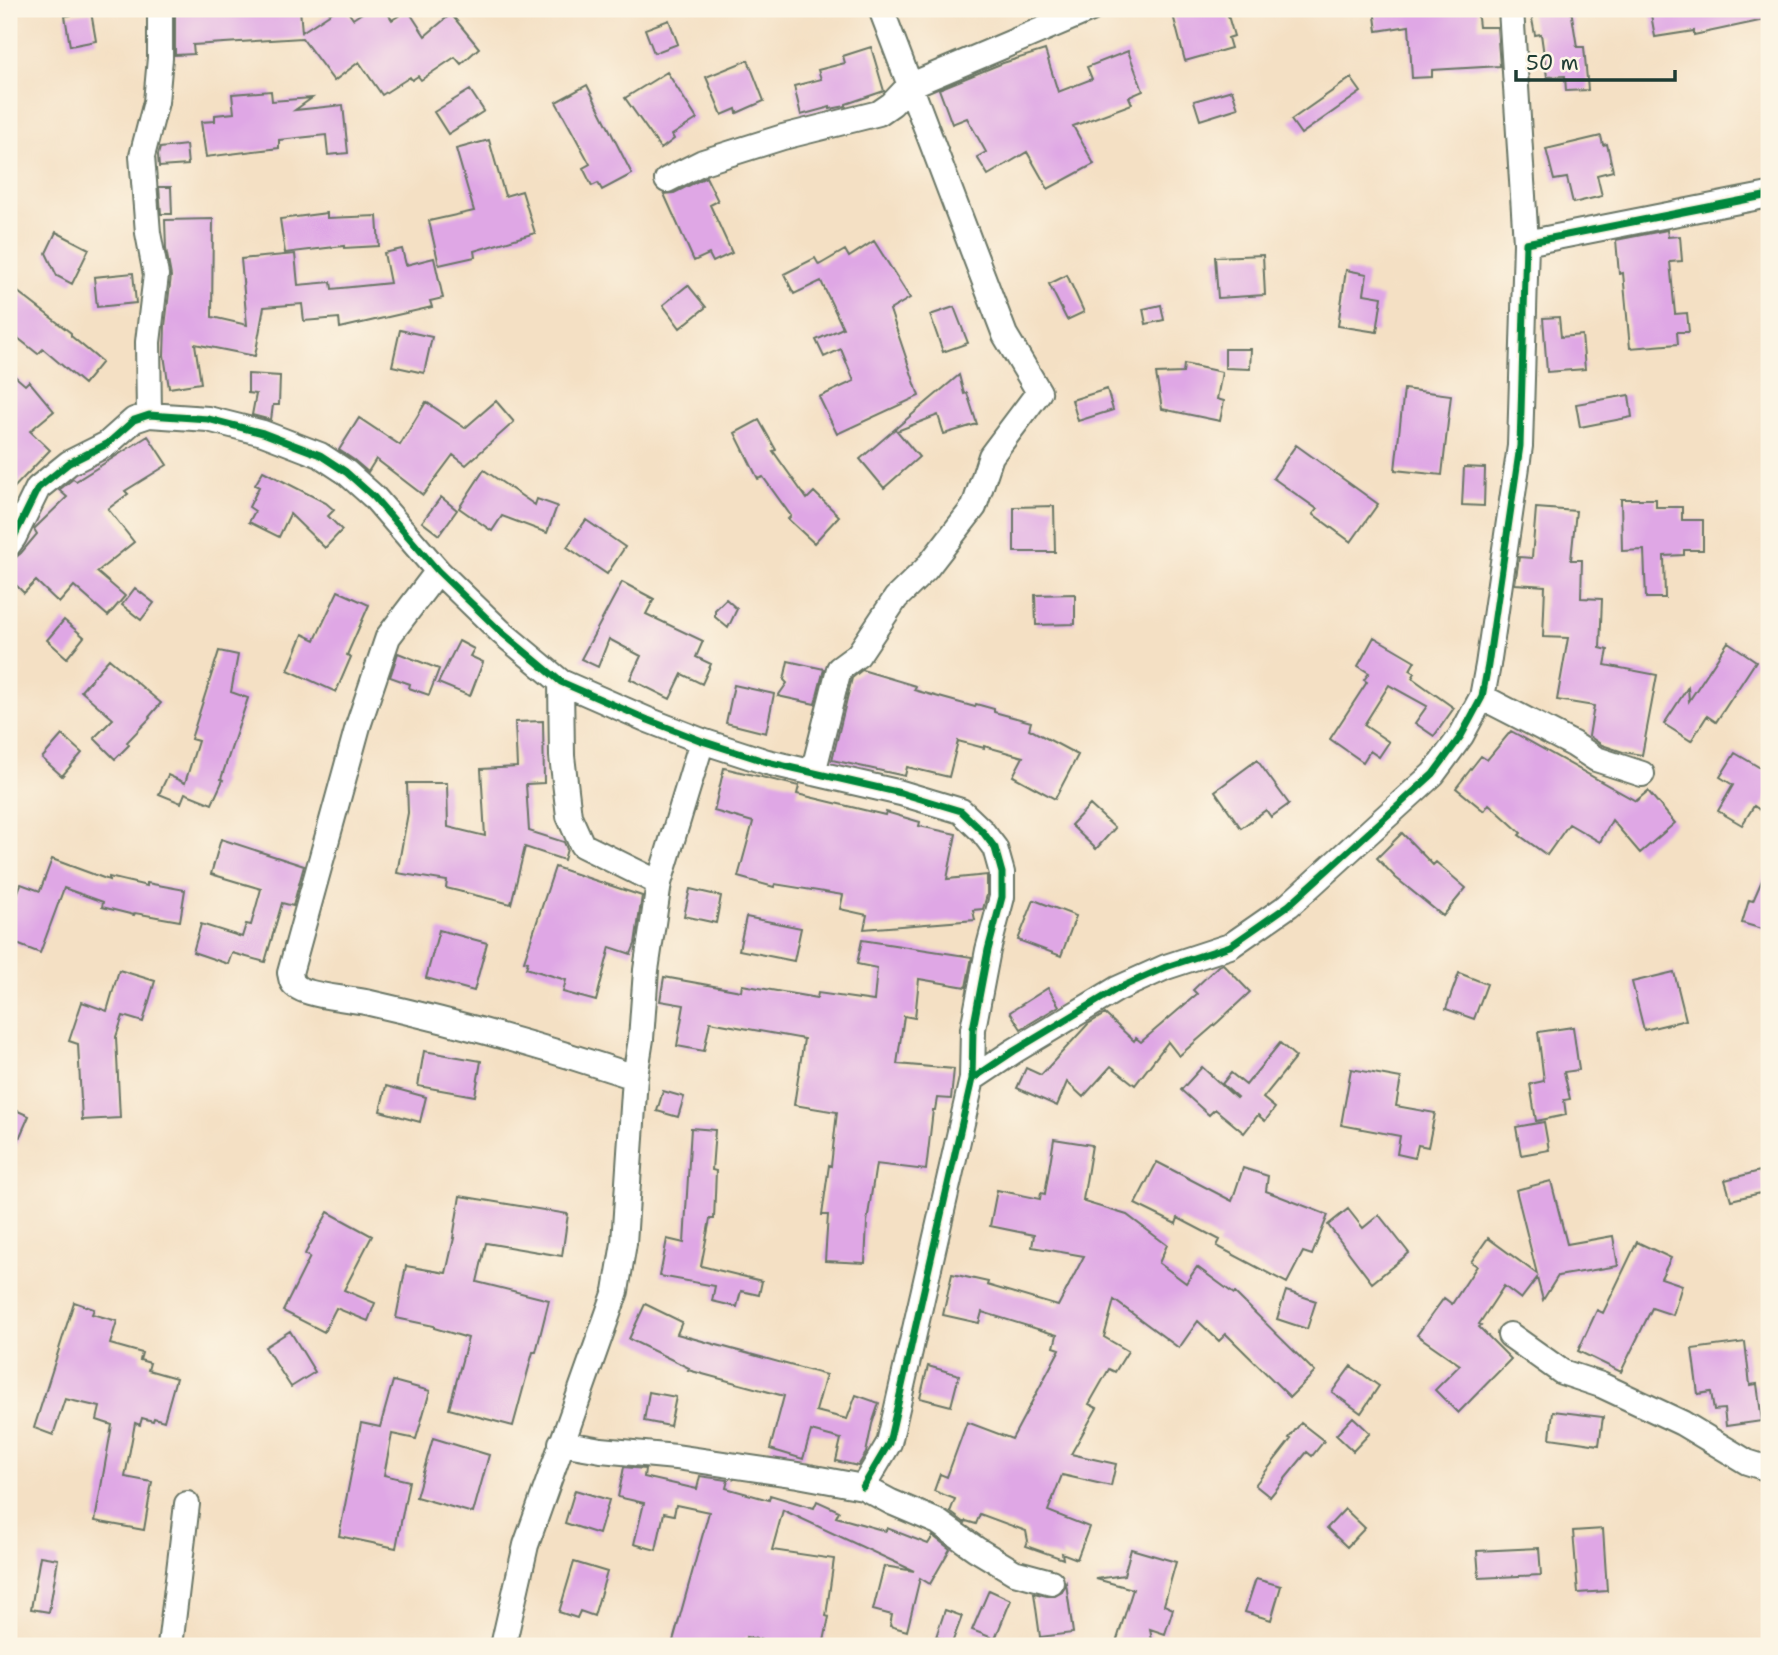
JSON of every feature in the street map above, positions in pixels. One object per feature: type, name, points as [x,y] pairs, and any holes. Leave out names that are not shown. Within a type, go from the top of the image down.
[{"type":"street","points":[[149,415],[148,342],[156,275],[148,233],[142,156],[156,102],[160,58],[160,9]]},
{"type":"street","points":[[813,773],[839,669],[858,655],[896,597],[926,569],[974,506],[991,456],[1039,392],[1005,335],[881,9]]},
{"type":"street","points":[[667,180],[703,162],[783,137],[879,113],[909,86],[1091,9]]},
{"type":"street","points":[[972,1079],[1117,989],[1166,967],[1230,946],[1289,905],[1433,775],[1461,736],[1482,697],[1520,446],[1526,243],[1511,9]]},
{"type":"street","points":[[1526,243],[1769,195]]},
{"type":"street","points":[[9,544],[38,488],[69,463],[107,444],[134,421],[149,415],[208,419],[263,433],[320,455],[346,472],[374,497],[438,571],[501,632],[561,682],[702,741],[767,762],[901,793],[961,811],[982,831],[995,848],[1002,873],[1002,897],[988,950],[973,1029],[972,1079],[889,1443],[863,1487]]},
{"type":"street","points":[[438,571],[388,637],[358,726],[290,973],[292,983],[314,994],[356,1000],[442,1019],[635,1077]]},
{"type":"street","points":[[561,682],[562,756],[569,817],[582,845],[659,883]]},
{"type":"street","points":[[1482,697],[1573,744],[1596,759],[1642,774]]},
{"type":"street","points":[[503,1646],[526,1545],[616,1291],[624,1243],[635,1077],[646,970],[659,883],[702,741]]},
{"type":"street","points":[[1510,1335],[1562,1372],[1601,1385],[1682,1423],[1747,1462],[1769,1469]]},
{"type":"street","points":[[561,1444],[676,1457],[863,1487],[938,1522],[1014,1572],[1051,1582]]},
{"type":"street","points":[[170,1646],[187,1504]]},
{"type":"building","points":[[175,9],[300,9],[302,32],[337,9],[346,9],[353,19],[368,9],[385,9],[392,20],[408,10],[425,36],[451,14],[479,48],[461,64],[455,57],[421,80],[418,76],[412,80],[410,77],[382,95],[359,62],[334,81],[302,38],[193,45],[194,54],[175,55]]},
{"type":"building","points":[[1194,9],[1226,9],[1234,36],[1228,38],[1231,48],[1185,61],[1173,15]]},
{"type":"building","points":[[1374,9],[1477,9],[1479,27],[1497,27],[1500,66],[1432,70],[1432,77],[1412,78],[1409,26],[1377,31]]},
{"type":"building","points":[[1530,9],[1571,9],[1577,47],[1584,47],[1588,90],[1566,91],[1565,76],[1547,77],[1541,34],[1535,35]]},
{"type":"building","points":[[1650,9],[1769,9],[1769,19],[1694,35],[1694,31],[1655,37]]},
{"type":"building","points":[[91,12],[96,41],[70,46],[65,16]]},
{"type":"building","points":[[669,20],[678,44],[654,53],[645,29]]},
{"type":"building","points":[[871,47],[884,91],[846,106],[830,107],[801,115],[794,86],[821,79],[818,70],[845,63],[843,56]]},
{"type":"building","points":[[1045,50],[1058,92],[1092,79],[1087,67],[1128,51],[1143,91],[1129,97],[1132,104],[1073,126],[1094,164],[1048,189],[1027,152],[988,175],[977,157],[986,152],[967,118],[952,124],[939,89],[1003,63]]},
{"type":"building","points":[[748,60],[764,101],[737,113],[736,109],[722,115],[706,77]]},
{"type":"building","points":[[667,72],[697,119],[672,135],[674,139],[661,149],[625,98]]},
{"type":"building","points":[[1351,78],[1361,92],[1301,134],[1291,120]]},
{"type":"building","points":[[587,85],[632,174],[602,190],[598,183],[592,186],[583,168],[590,164],[556,102]]},
{"type":"building","points":[[470,90],[484,111],[448,134],[434,112]]},
{"type":"building","points":[[1232,90],[1238,108],[1200,120],[1194,101]]},
{"type":"building","points":[[271,91],[272,101],[312,98],[295,110],[343,105],[348,153],[328,155],[326,135],[279,140],[279,148],[206,157],[201,122],[215,121],[215,115],[234,113],[232,94]]},
{"type":"building","points":[[1601,136],[1603,145],[1607,144],[1613,171],[1597,175],[1602,196],[1573,203],[1567,178],[1554,180],[1546,149]]},
{"type":"building","points":[[489,140],[505,196],[522,191],[535,233],[474,251],[475,257],[439,265],[429,221],[474,211],[456,149]]},
{"type":"building","points":[[186,145],[188,165],[159,167],[160,148]]},
{"type":"building","points":[[706,177],[718,201],[710,205],[732,253],[713,262],[709,254],[694,261],[664,194],[674,193]]},
{"type":"building","points":[[159,187],[171,187],[172,214],[161,214]]},
{"type":"building","points":[[327,213],[327,218],[377,216],[379,246],[344,246],[285,253],[280,219]]},
{"type":"building","points":[[213,219],[212,317],[247,325],[241,259],[295,254],[298,285],[331,282],[332,289],[390,283],[384,253],[402,249],[406,265],[434,258],[443,298],[430,301],[432,307],[340,328],[339,318],[304,321],[302,304],[264,307],[255,356],[195,344],[201,383],[169,388],[164,355],[171,276],[165,220]]},
{"type":"building","points":[[1667,230],[1668,237],[1680,236],[1682,261],[1670,262],[1675,314],[1687,313],[1689,332],[1677,332],[1678,344],[1630,348],[1623,273],[1619,274],[1616,240]]},
{"type":"building","points":[[56,232],[89,249],[72,284],[57,276],[46,253]]},
{"type":"building","points":[[874,241],[910,298],[890,310],[919,396],[837,434],[819,397],[854,381],[841,349],[824,357],[816,340],[843,328],[821,281],[794,294],[784,274],[815,258],[819,265],[845,250],[849,257]]},
{"type":"building","points":[[1263,255],[1265,295],[1218,298],[1215,257]]},
{"type":"building","points":[[1346,270],[1367,274],[1364,294],[1382,297],[1377,332],[1338,326]]},
{"type":"building","points":[[133,273],[136,303],[97,307],[94,277]]},
{"type":"building","points":[[1067,275],[1084,312],[1067,320],[1049,284]]},
{"type":"building","points":[[9,285],[71,333],[71,336],[102,362],[84,384],[43,349],[38,354],[9,331]]},
{"type":"building","points":[[688,285],[706,307],[680,328],[663,305]]},
{"type":"building","points":[[1161,305],[1164,320],[1146,324],[1143,309]]},
{"type":"building","points":[[954,307],[968,343],[943,352],[930,315]]},
{"type":"building","points":[[1559,317],[1561,337],[1582,335],[1585,369],[1547,372],[1543,318]]},
{"type":"building","points":[[400,330],[432,337],[424,373],[392,366]]},
{"type":"building","points":[[1225,349],[1251,349],[1250,369],[1225,368]]},
{"type":"building","points":[[1184,364],[1222,372],[1217,399],[1224,401],[1220,421],[1162,409],[1156,374],[1183,373]]},
{"type":"building","points":[[9,371],[25,385],[29,381],[54,411],[30,431],[50,450],[9,493]]},
{"type":"building","points":[[248,374],[280,376],[279,405],[273,405],[271,420],[252,415],[256,394],[248,393]]},
{"type":"building","points":[[959,375],[977,424],[944,434],[938,415],[897,431],[919,457],[884,488],[860,459]]},
{"type":"building","points":[[1107,389],[1113,410],[1078,421],[1072,400]]},
{"type":"building","points":[[1404,389],[1451,395],[1442,475],[1395,470]]},
{"type":"building","points":[[1629,395],[1632,417],[1580,427],[1576,404]]},
{"type":"building","points":[[496,401],[514,422],[466,465],[453,455],[423,495],[376,459],[368,472],[339,450],[359,418],[400,445],[426,402],[465,428]]},
{"type":"building","points":[[759,420],[776,450],[773,451],[807,499],[814,492],[839,516],[814,543],[788,519],[791,516],[763,477],[758,479],[735,433]]},
{"type":"building","points":[[148,436],[167,465],[125,491],[128,494],[108,509],[134,542],[97,572],[125,596],[108,616],[74,586],[59,603],[36,581],[24,593],[9,578],[9,563],[37,534],[34,529],[67,497],[59,490],[73,479],[76,481]]},
{"type":"building","points":[[1296,445],[1378,504],[1351,542],[1313,514],[1317,509],[1273,478]]},
{"type":"building","points":[[1464,467],[1485,468],[1484,506],[1462,505]]},
{"type":"building","points":[[484,470],[535,505],[537,499],[557,506],[547,533],[502,516],[492,531],[459,508]]},
{"type":"building","points":[[263,471],[326,503],[334,510],[328,516],[342,530],[325,548],[290,514],[279,537],[249,522],[255,511],[249,507],[259,487],[255,485]]},
{"type":"building","points":[[441,497],[457,510],[439,535],[422,522]]},
{"type":"building","points":[[1621,499],[1656,499],[1656,507],[1682,507],[1682,520],[1703,520],[1703,550],[1684,550],[1684,555],[1664,556],[1665,598],[1646,598],[1644,550],[1622,551]]},
{"type":"building","points":[[1054,506],[1055,552],[1014,552],[1014,507]]},
{"type":"building","points":[[1536,508],[1576,511],[1571,560],[1582,560],[1581,598],[1602,599],[1600,648],[1608,650],[1605,665],[1657,675],[1642,755],[1602,745],[1589,736],[1594,706],[1557,700],[1568,638],[1543,637],[1545,586],[1515,584],[1519,557],[1532,558]]},
{"type":"building","points":[[586,520],[625,547],[607,574],[567,547]]},
{"type":"building","points":[[622,582],[654,599],[646,614],[703,641],[696,657],[711,664],[702,684],[682,674],[670,699],[630,679],[641,656],[609,639],[598,667],[581,659]]},
{"type":"building","points":[[135,588],[154,603],[141,620],[122,605]]},
{"type":"building","points":[[338,591],[369,605],[347,655],[351,657],[336,692],[288,670],[303,634],[315,640]]},
{"type":"building","points":[[1075,594],[1075,624],[1036,625],[1035,595]]},
{"type":"building","points":[[726,599],[737,609],[728,628],[715,617],[715,610]]},
{"type":"building","points":[[64,620],[84,637],[67,658],[47,640]]},
{"type":"building","points":[[1374,637],[1415,661],[1410,670],[1415,673],[1412,678],[1454,708],[1434,736],[1415,723],[1427,706],[1389,685],[1364,725],[1389,742],[1379,757],[1370,751],[1363,762],[1330,739],[1367,682],[1364,680],[1369,673],[1358,666]]},
{"type":"building","points":[[459,641],[474,649],[470,656],[483,662],[470,696],[438,683]]},
{"type":"building","points":[[1728,642],[1756,661],[1716,722],[1707,716],[1691,741],[1664,724],[1688,687],[1689,701]]},
{"type":"building","points":[[219,651],[238,655],[231,692],[248,698],[221,779],[223,780],[212,804],[185,793],[181,803],[159,794],[168,775],[185,783],[198,741],[191,739]]},
{"type":"building","points":[[398,653],[439,669],[429,695],[390,677]]},
{"type":"building","points":[[109,659],[161,703],[115,759],[94,738],[113,719],[81,691]]},
{"type":"building","points":[[788,661],[824,669],[815,704],[778,696],[787,683],[784,680]]},
{"type":"building","points":[[862,670],[916,686],[914,690],[975,707],[976,704],[1031,722],[1029,729],[1078,755],[1055,799],[1013,776],[1023,757],[958,741],[949,777],[907,767],[905,776],[832,760],[852,678]]},
{"type":"building","points":[[734,685],[774,694],[766,733],[726,723]]},
{"type":"building","points":[[543,721],[544,783],[526,784],[529,831],[564,842],[567,849],[564,860],[525,847],[511,904],[446,888],[447,881],[397,873],[408,813],[407,783],[447,783],[448,827],[485,836],[481,769],[517,767],[515,722]]},
{"type":"building","points":[[1511,731],[1636,801],[1648,791],[1675,823],[1640,853],[1612,820],[1600,842],[1569,824],[1547,855],[1519,835],[1521,833],[1489,804],[1484,811],[1456,788],[1481,756],[1487,760]]},
{"type":"building","points":[[62,735],[82,753],[62,776],[42,758]]},
{"type":"building","points":[[1735,753],[1769,773],[1769,794],[1760,810],[1754,806],[1742,825],[1718,811],[1733,785],[1720,777]]},
{"type":"building","points":[[1257,760],[1289,804],[1271,817],[1266,810],[1241,828],[1215,791]]},
{"type":"building","points":[[724,768],[799,786],[797,794],[885,815],[886,812],[920,822],[919,826],[956,834],[947,879],[987,875],[987,895],[983,909],[973,910],[975,920],[864,929],[867,915],[840,909],[843,895],[775,884],[774,887],[738,877],[753,822],[714,811]]},
{"type":"building","points":[[1090,805],[1115,828],[1096,849],[1071,825]]},
{"type":"building","points":[[1402,833],[1433,865],[1436,862],[1466,888],[1443,916],[1396,878],[1377,858]]},
{"type":"building","points":[[221,839],[304,866],[293,906],[282,903],[265,962],[232,953],[228,964],[193,952],[201,924],[242,937],[246,924],[251,925],[261,889],[211,874]]},
{"type":"building","points":[[52,859],[109,880],[109,877],[147,886],[147,883],[185,890],[180,921],[135,913],[134,915],[102,907],[103,902],[64,888],[40,953],[9,941],[9,916],[21,884],[40,891]]},
{"type":"building","points":[[1769,864],[1769,918],[1766,930],[1742,923],[1749,900],[1753,901]]},
{"type":"building","points":[[555,867],[642,896],[631,954],[610,947],[596,1001],[563,992],[566,980],[526,968],[528,962],[524,961]]},
{"type":"building","points":[[690,889],[721,896],[716,923],[684,916]]},
{"type":"building","points":[[1034,900],[1076,916],[1061,956],[1018,940]]},
{"type":"building","points":[[746,917],[801,928],[794,961],[739,950]]},
{"type":"building","points":[[439,930],[487,943],[474,991],[426,978]]},
{"type":"building","points":[[862,940],[972,957],[966,987],[919,979],[915,1018],[904,1016],[897,1064],[954,1069],[951,1099],[937,1098],[933,1110],[926,1170],[876,1164],[867,1222],[865,1263],[825,1261],[828,1215],[822,1215],[837,1112],[794,1105],[804,1039],[710,1022],[704,1051],[677,1046],[684,1005],[660,1001],[664,977],[741,991],[742,985],[817,998],[818,993],[874,1001],[877,968],[857,964]]},
{"type":"building","points":[[1223,964],[1250,992],[1179,1056],[1168,1042],[1135,1085],[1111,1066],[1083,1097],[1067,1082],[1057,1106],[1017,1088],[1026,1068],[1041,1075],[1088,1024],[1105,1014],[1134,1041],[1136,1038],[1141,1042],[1197,994],[1193,990]]},
{"type":"building","points":[[119,970],[155,981],[143,1022],[123,1016],[116,1037],[120,1118],[82,1120],[78,1044],[69,1041],[82,1002],[107,1011]]},
{"type":"building","points":[[1674,972],[1686,1020],[1644,1030],[1632,982]]},
{"type":"building","points":[[1459,973],[1487,984],[1474,1019],[1446,1009]]},
{"type":"building","points":[[1048,988],[1059,1006],[1021,1029],[1010,1012]]},
{"type":"building","points":[[1573,1027],[1579,1070],[1564,1072],[1570,1099],[1564,1100],[1566,1115],[1536,1121],[1530,1084],[1544,1081],[1538,1032]]},
{"type":"building","points":[[1280,1043],[1296,1057],[1263,1098],[1275,1108],[1265,1121],[1258,1115],[1244,1133],[1215,1109],[1209,1115],[1181,1090],[1202,1067],[1236,1098],[1222,1084],[1231,1073],[1246,1085]]},
{"type":"building","points":[[424,1051],[481,1061],[475,1096],[418,1086]]},
{"type":"building","points":[[1351,1069],[1401,1078],[1396,1106],[1435,1113],[1428,1147],[1418,1145],[1415,1158],[1397,1154],[1400,1136],[1341,1125]]},
{"type":"building","points":[[386,1086],[426,1097],[420,1122],[380,1111]]},
{"type":"building","points":[[663,1091],[684,1097],[678,1117],[657,1111]]},
{"type":"building","points":[[9,1107],[29,1116],[9,1161]]},
{"type":"building","points":[[1544,1122],[1549,1150],[1521,1155],[1516,1127]]},
{"type":"building","points":[[691,1128],[715,1130],[712,1170],[716,1171],[714,1219],[710,1219],[701,1266],[762,1281],[759,1295],[741,1291],[737,1307],[712,1301],[715,1286],[660,1276],[667,1239],[684,1243]]},
{"type":"building","points":[[1054,1139],[1092,1145],[1084,1202],[1127,1215],[1167,1245],[1159,1263],[1186,1283],[1197,1267],[1235,1293],[1315,1372],[1290,1397],[1226,1334],[1219,1341],[1198,1321],[1179,1348],[1114,1300],[1104,1337],[1128,1351],[1115,1372],[1109,1369],[1089,1404],[1097,1408],[1071,1454],[1116,1464],[1111,1486],[1062,1475],[1048,1511],[1089,1527],[1077,1559],[1062,1553],[1063,1559],[1026,1546],[1026,1531],[980,1514],[976,1524],[965,1523],[950,1512],[955,1499],[934,1491],[940,1474],[947,1477],[967,1422],[1012,1439],[1060,1349],[1054,1347],[1057,1335],[982,1312],[979,1323],[943,1315],[952,1274],[988,1282],[987,1285],[1058,1306],[1084,1256],[1032,1247],[1034,1235],[990,1226],[997,1190],[1040,1199],[1041,1193],[1045,1194]]},
{"type":"building","points":[[1157,1162],[1232,1201],[1243,1168],[1268,1176],[1266,1191],[1328,1215],[1312,1255],[1303,1252],[1287,1283],[1217,1246],[1220,1240],[1178,1218],[1176,1224],[1135,1204]]},
{"type":"building","points":[[1760,1171],[1765,1192],[1731,1200],[1725,1180]]},
{"type":"building","points":[[1551,1181],[1567,1244],[1613,1236],[1618,1266],[1558,1276],[1543,1300],[1537,1278],[1521,1299],[1504,1286],[1479,1327],[1511,1359],[1458,1413],[1435,1390],[1460,1365],[1417,1335],[1444,1298],[1452,1304],[1477,1266],[1471,1262],[1488,1238],[1537,1274],[1516,1190]]},
{"type":"building","points":[[460,1196],[568,1214],[562,1256],[486,1243],[477,1282],[549,1300],[513,1426],[449,1409],[468,1338],[434,1326],[396,1318],[406,1266],[446,1273]]},
{"type":"building","points":[[1348,1209],[1363,1228],[1379,1215],[1409,1253],[1372,1283],[1328,1225]]},
{"type":"building","points":[[328,1212],[372,1236],[344,1290],[375,1303],[368,1321],[336,1308],[324,1332],[283,1311],[310,1257],[305,1254]]},
{"type":"building","points":[[1637,1242],[1671,1258],[1661,1278],[1682,1285],[1673,1315],[1652,1308],[1621,1372],[1578,1351],[1597,1310],[1603,1313]]},
{"type":"building","points":[[1286,1291],[1316,1301],[1307,1329],[1277,1319]]},
{"type":"building","points":[[74,1302],[94,1309],[92,1314],[117,1321],[110,1344],[142,1353],[140,1360],[150,1363],[148,1370],[176,1378],[164,1421],[142,1418],[140,1425],[135,1423],[125,1477],[152,1482],[144,1530],[95,1521],[112,1425],[97,1420],[100,1407],[65,1399],[53,1435],[34,1428]]},
{"type":"building","points":[[645,1304],[682,1322],[677,1334],[826,1375],[816,1411],[847,1419],[856,1395],[879,1403],[866,1453],[858,1466],[836,1461],[841,1439],[811,1431],[803,1459],[770,1449],[784,1396],[688,1370],[689,1368],[629,1339]]},
{"type":"building","points":[[290,1331],[315,1372],[291,1387],[265,1347]]},
{"type":"building","points":[[1745,1342],[1750,1385],[1757,1384],[1762,1421],[1726,1426],[1724,1409],[1714,1410],[1711,1392],[1698,1394],[1692,1349]]},
{"type":"building","points":[[928,1366],[959,1375],[951,1406],[920,1398]]},
{"type":"building","points":[[1351,1366],[1379,1386],[1361,1413],[1332,1392]]},
{"type":"building","points":[[393,1381],[430,1391],[416,1439],[392,1434],[384,1475],[409,1481],[396,1548],[339,1536],[361,1423],[380,1427]]},
{"type":"building","points":[[649,1392],[676,1397],[670,1426],[644,1421]]},
{"type":"building","points":[[1553,1411],[1603,1417],[1599,1445],[1550,1438]]},
{"type":"building","points":[[1353,1417],[1370,1433],[1353,1451],[1336,1435]]},
{"type":"building","points":[[1301,1423],[1324,1441],[1312,1456],[1307,1452],[1270,1497],[1255,1485]]},
{"type":"building","points":[[433,1438],[489,1455],[473,1513],[416,1497]]},
{"type":"building","points":[[624,1467],[645,1469],[644,1477],[697,1489],[700,1476],[728,1480],[726,1488],[769,1500],[770,1495],[814,1508],[817,1501],[839,1511],[836,1517],[886,1531],[887,1528],[928,1544],[933,1536],[950,1549],[930,1584],[920,1578],[907,1631],[890,1626],[892,1615],[873,1610],[884,1566],[914,1571],[783,1510],[772,1550],[834,1559],[826,1616],[829,1617],[823,1646],[789,1641],[789,1645],[746,1637],[744,1646],[694,1646],[673,1641],[709,1512],[676,1505],[674,1515],[664,1513],[656,1550],[634,1544],[644,1503],[618,1497]]},
{"type":"building","points":[[575,1490],[609,1500],[599,1534],[565,1523]]},
{"type":"building","points":[[1345,1509],[1365,1528],[1347,1547],[1327,1528]]},
{"type":"building","points":[[1603,1529],[1607,1591],[1578,1593],[1573,1531]]},
{"type":"building","points":[[1539,1548],[1541,1575],[1479,1578],[1477,1551]]},
{"type":"building","points":[[1131,1549],[1176,1562],[1164,1605],[1173,1609],[1165,1634],[1150,1629],[1153,1646],[1115,1646],[1133,1589],[1096,1579],[1124,1575]]},
{"type":"building","points":[[40,1556],[58,1559],[49,1612],[31,1609]]},
{"type":"building","points":[[574,1562],[607,1572],[594,1616],[580,1611],[577,1618],[559,1612]]},
{"type":"building","points":[[1256,1579],[1281,1586],[1271,1620],[1245,1612]]},
{"type":"building","points":[[1066,1583],[1073,1633],[1040,1637],[1034,1593],[1055,1596],[1062,1592]]},
{"type":"building","points":[[989,1590],[1011,1600],[995,1639],[972,1630]]},
{"type":"building","points":[[945,1610],[962,1616],[952,1643],[936,1637]]},
{"type":"cycle path","points":[[863,1487],[889,1443],[972,1079],[1117,989],[1166,967],[1230,946],[1289,905],[1433,774],[1461,736],[1482,697],[1520,446],[1526,243],[1769,195]]},
{"type":"cycle path","points":[[9,544],[38,488],[69,463],[107,444],[134,420],[149,415],[208,419],[263,433],[320,455],[346,472],[374,497],[438,571],[501,632],[561,682],[702,741],[767,762],[901,793],[961,811],[995,848],[1002,873],[1002,897],[988,950],[973,1029],[972,1079]]}]
